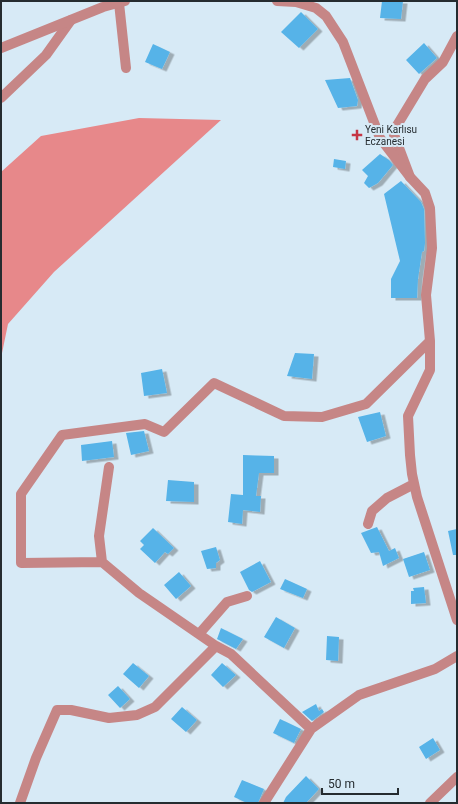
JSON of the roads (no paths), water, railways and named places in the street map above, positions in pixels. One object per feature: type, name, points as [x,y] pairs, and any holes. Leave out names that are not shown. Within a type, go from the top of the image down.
[{"type":"street","points":[[277,1],[296,2],[316,8],[326,16],[343,42],[380,138],[410,177],[425,193],[430,208],[432,248],[426,295],[430,341],[430,370],[408,416],[410,455],[414,484],[426,527],[442,571],[457,620]]},
{"type":"street","points":[[1,48],[103,7],[121,2],[126,68]]},
{"type":"street","points":[[1,98],[46,55],[71,20]]},
{"type":"street","points":[[410,177],[393,132],[425,79],[443,62],[457,36]]},
{"type":"street","points":[[311,729],[231,654],[216,646],[139,593],[102,562],[21,563],[21,494],[62,435],[145,424],[164,432],[214,383],[284,416],[322,417],[366,404],[430,341]]},
{"type":"street","points":[[102,562],[99,536],[109,467]]},
{"type":"street","points":[[368,524],[372,511],[387,498],[414,484]]},
{"type":"street","points":[[199,634],[227,602],[247,596]]},
{"type":"street","points":[[20,803],[36,758],[57,710],[71,710],[109,718],[137,715],[155,707],[216,646]]},
{"type":"street","points":[[264,803],[311,729],[359,695],[435,669],[457,656]]},
{"type":"street","points":[[430,803],[457,777]]},
{"type":"place","name":"Yeni Karlısu Eczanesi","points":[[357,135]]}]
